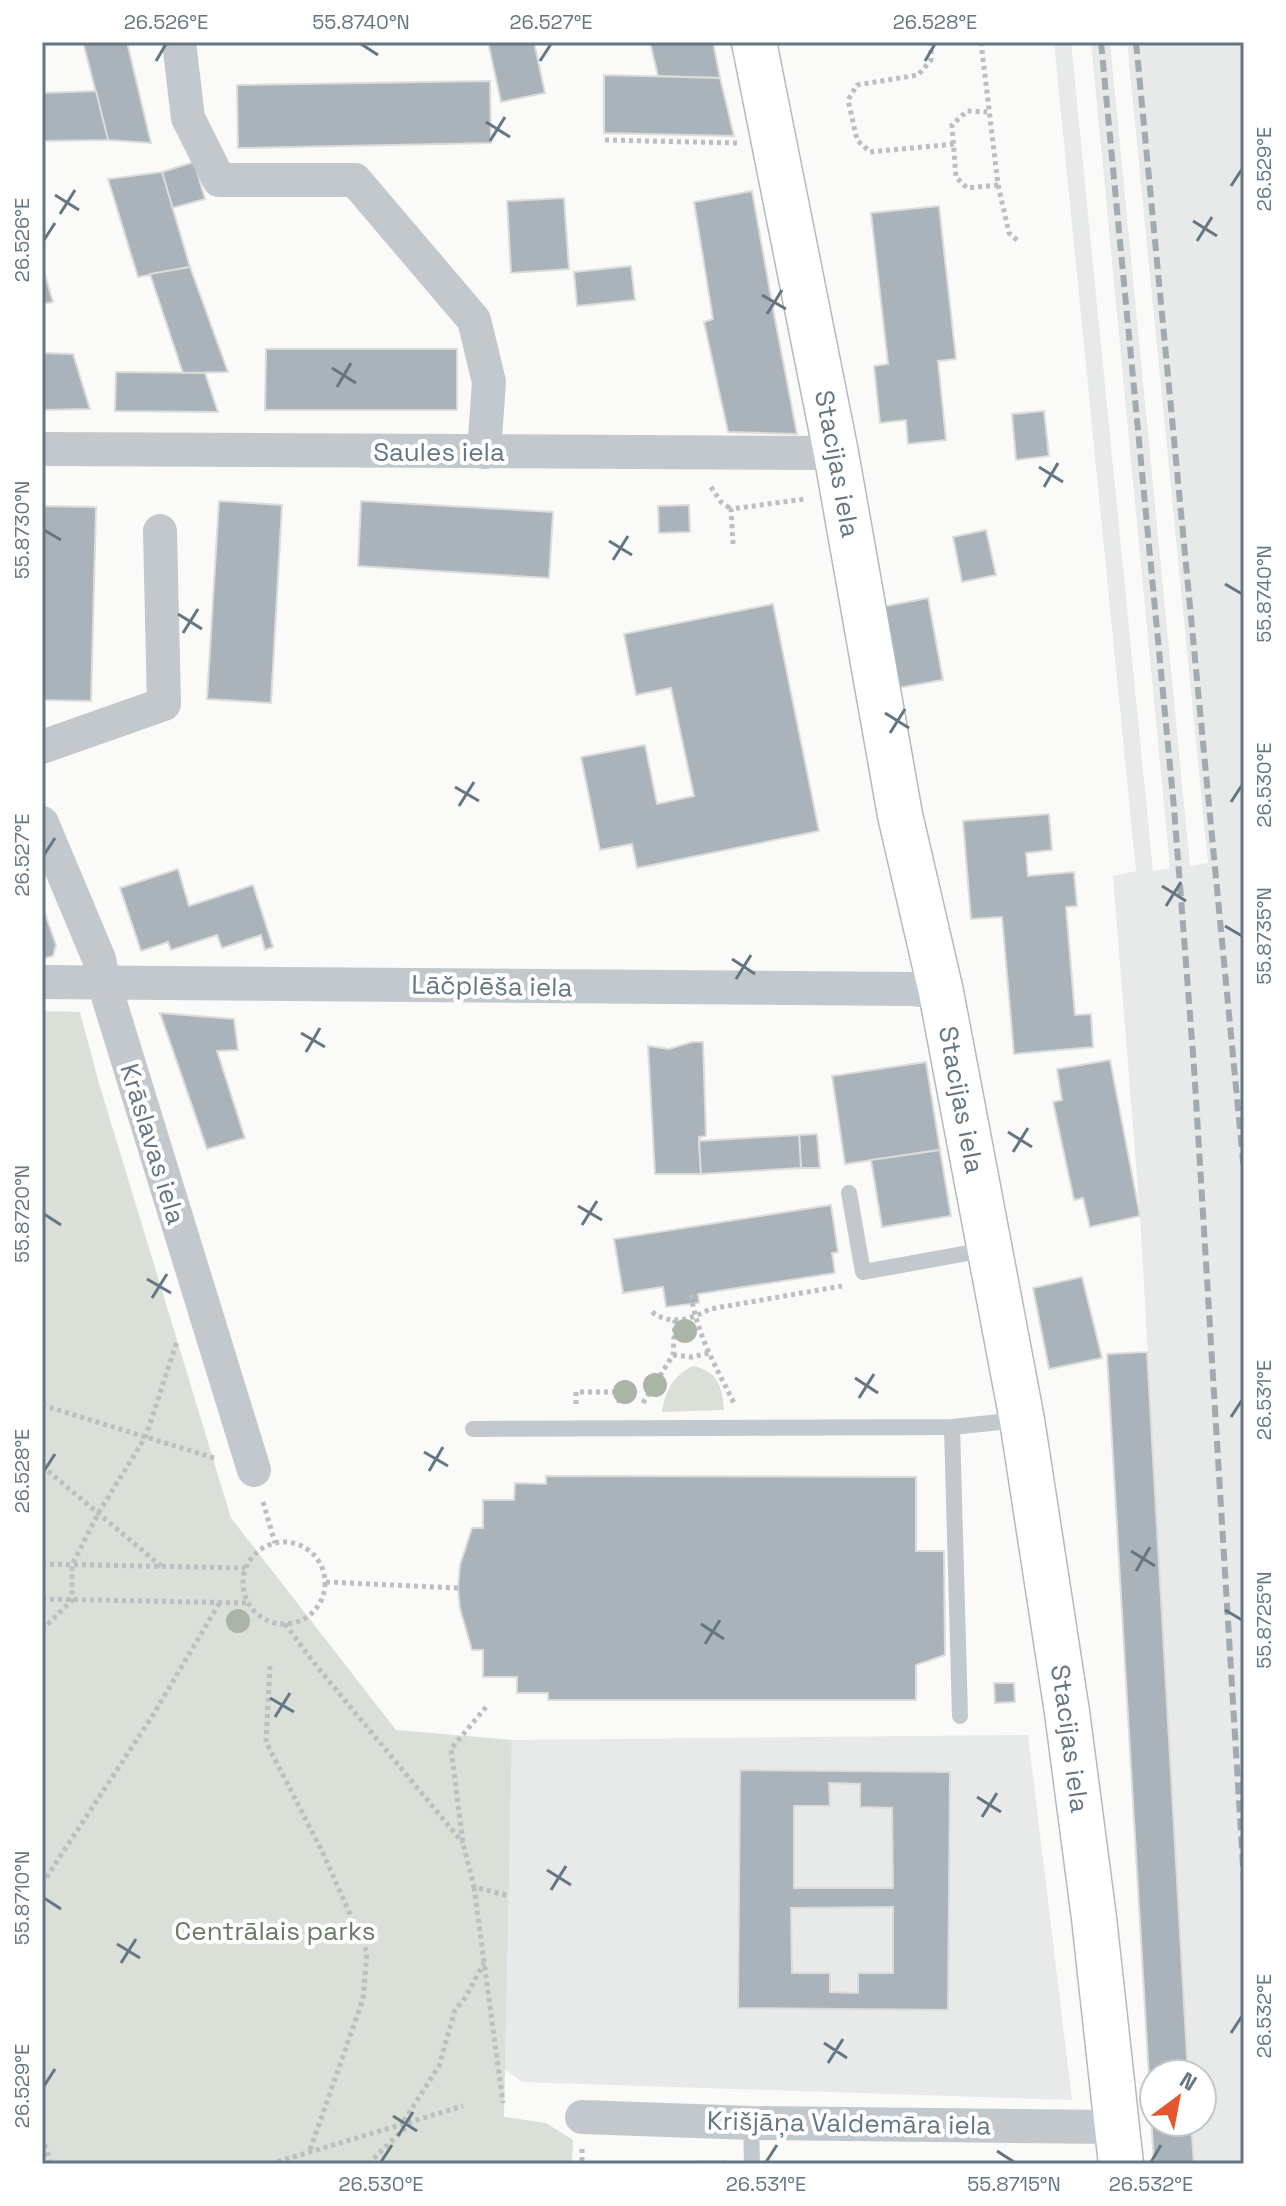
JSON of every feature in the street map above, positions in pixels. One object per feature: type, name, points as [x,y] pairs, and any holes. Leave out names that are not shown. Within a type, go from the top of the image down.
[{"type":"street","points":[[179,42],[188,118],[219,180],[355,180],[474,320],[489,382],[484,452]]},
{"type":"street","name":"Stacijas iela","points":[[754,42],[836,453],[900,815],[941,992],[1022,1420],[1067,1712],[1094,1918],[1118,2145]]},
{"type":"street","name":"Saules iela","points":[[42,449],[836,453]]},
{"type":"street","points":[[42,747],[164,704],[160,531]]},
{"type":"street","name":"Krāslavas iela","points":[[42,823],[99,959],[254,1470]]},
{"type":"street","name":"Lāčplēša iela","points":[[42,982],[912,989],[941,992]]},
{"type":"street","name":"Krišjāņa Valdemāra iela","points":[[582,2117],[751,2123],[1118,2145]]},
{"type":"lane","points":[[849,1193],[863,1272],[991,1249]]},
{"type":"lane","points":[[473,1429],[952,1427],[1022,1420]]},
{"type":"lane","points":[[952,1427],[960,1716]]},
{"type":"lane","points":[[751,2123],[752,2164]]},
{"type":"path","points":[[931,42],[931,60],[918,75],[857,85],[848,100],[857,140],[870,152],[954,144]]},
{"type":"path","points":[[981,42],[998,185],[1009,233],[1018,241]]},
{"type":"path","points":[[987,112],[967,111],[952,125],[956,177],[967,188],[998,185]]},
{"type":"path","points":[[605,140],[746,143]]},
{"type":"path","points":[[708,481],[721,502],[731,509],[810,499]]},
{"type":"path","points":[[731,509],[733,544]]},
{"type":"path","points":[[652,1312],[660,1318],[694,1318],[710,1309],[838,1288],[863,1272]]},
{"type":"path","points":[[42,1630],[72,1600],[72,1565],[99,1512],[146,1436],[196,1284]]},
{"type":"path","points":[[691,1295],[694,1318],[746,1428]]},
{"type":"path","points":[[628,1428],[673,1355],[675,1320]]},
{"type":"path","points":[[673,1355],[692,1357],[709,1353]]},
{"type":"path","points":[[42,1405],[254,1470],[275,1543]]},
{"type":"path","points":[[42,1466],[161,1566]]},
{"type":"path","points":[[275,1543],[294,1543],[306,1548],[323,1569],[326,1582],[324,1595],[307,1618],[294,1624],[267,1621],[255,1614],[247,1603],[243,1589],[245,1568],[256,1552],[275,1543]]},
{"type":"path","points":[[42,1564],[245,1568]]},
{"type":"path","points":[[326,1582],[458,1588]]},
{"type":"path","points":[[42,1599],[247,1603]]},
{"type":"path","points":[[42,1884],[153,1715],[220,1602]]},
{"type":"path","points":[[285,1624],[463,1843]]},
{"type":"path","points":[[270,1666],[266,1742],[322,1851],[367,1952],[363,1999],[309,2153]]},
{"type":"path","points":[[486,1707],[451,1749],[463,1843],[474,1887],[503,2103]]},
{"type":"path","points":[[474,1887],[509,1896]]},
{"type":"path","points":[[404,2122],[439,2066],[455,2010],[484,1962]]},
{"type":"path","points":[[270,2164],[463,2106]]},
{"type":"path","points":[[368,2164],[414,2119]]},
{"type":"path","points":[[42,2137],[51,2164]]},
{"type":"shaded area","points":[[1054,42],[1071,42],[1153,871],[1170,868],[1091,42],[1110,42],[1190,866],[1208,863],[1127,42],[1244,42],[1244,2164],[1194,2164],[1192,2138],[1218,2138],[1218,2058],[1187,2058],[1140,1215],[1113,876],[1136,871]]},
{"type":"shaded area","points":[[1028,1735],[1072,2100],[522,2082],[505,2070],[512,1740]]},
{"type":"green space","name":"Centrālais parks","points":[[42,1011],[80,1012],[231,1518],[396,1730],[512,1740],[504,2117],[546,2123],[573,2140],[572,2164],[42,2164]]},
{"type":"green space","points":[[693,1366],[708,1372],[717,1381],[724,1410],[662,1412],[671,1385],[680,1374]]},
{"type":"building","points":[[83,42],[127,42],[151,143],[108,140]]},
{"type":"building","points":[[488,42],[534,42],[545,93],[501,102]]},
{"type":"building","points":[[650,42],[713,42],[720,78],[658,76]]},
{"type":"building","points":[[604,75],[720,78],[734,136],[604,133]]},
{"type":"building","points":[[490,81],[491,143],[238,148],[237,85]]},
{"type":"building","points":[[96,91],[108,140],[42,141],[42,93]]},
{"type":"building","points":[[194,162],[205,199],[172,208],[162,172]]},
{"type":"building","points":[[162,172],[190,267],[138,277],[108,179]]},
{"type":"building","points":[[752,191],[797,434],[728,432],[704,322],[713,319],[694,202]]},
{"type":"building","points":[[564,198],[569,269],[511,273],[507,201]]},
{"type":"building","points":[[939,206],[956,359],[938,361],[946,440],[908,444],[906,420],[880,423],[874,366],[888,364],[871,213]]},
{"type":"building","points":[[42,265],[53,302],[42,304]]},
{"type":"building","points":[[631,266],[635,300],[577,306],[574,272]]},
{"type":"building","points":[[190,267],[228,372],[183,373],[150,274]]},
{"type":"building","points":[[266,349],[457,349],[457,410],[265,410]]},
{"type":"building","points":[[42,353],[73,354],[90,409],[42,410]]},
{"type":"building","points":[[116,372],[205,373],[218,412],[115,411]]},
{"type":"building","points":[[1044,411],[1049,456],[1016,460],[1012,414]]},
{"type":"building","points":[[219,501],[282,505],[271,703],[207,699]]},
{"type":"building","points":[[361,501],[553,512],[549,578],[358,566]]},
{"type":"building","points":[[689,505],[690,532],[659,533],[658,506]]},
{"type":"building","points":[[42,506],[96,507],[91,701],[42,700]]},
{"type":"building","points":[[986,530],[996,575],[962,582],[953,537]]},
{"type":"building","points":[[928,598],[943,680],[897,688],[881,607]]},
{"type":"building","points":[[773,604],[819,831],[637,868],[632,844],[600,850],[581,757],[645,745],[657,804],[694,796],[671,688],[636,695],[624,634]]},
{"type":"building","points":[[1049,814],[1052,850],[1026,853],[1028,876],[1074,872],[1077,906],[1066,907],[1075,1015],[1091,1014],[1093,1047],[1014,1054],[1002,917],[971,919],[963,821]]},
{"type":"building","points":[[178,869],[189,906],[253,885],[273,947],[265,950],[261,935],[222,948],[217,935],[171,950],[168,942],[141,951],[120,888]]},
{"type":"building","points":[[42,905],[56,945],[53,956],[42,959]]},
{"type":"building","points":[[160,1013],[234,1019],[238,1050],[217,1051],[245,1138],[207,1149]]},
{"type":"building","points":[[703,1042],[706,1136],[699,1137],[701,1174],[655,1174],[648,1046],[669,1049]]},
{"type":"building","points":[[1110,1060],[1140,1216],[1090,1227],[1083,1198],[1074,1200],[1053,1102],[1062,1100],[1057,1069]]},
{"type":"building","points":[[926,1062],[940,1150],[845,1164],[832,1076]]},
{"type":"building","points":[[817,1134],[820,1168],[801,1168],[799,1135]]},
{"type":"building","points":[[799,1135],[801,1168],[701,1174],[699,1141]]},
{"type":"building","points":[[940,1150],[951,1216],[882,1227],[871,1160]]},
{"type":"building","points":[[831,1205],[838,1252],[832,1253],[835,1273],[698,1294],[699,1303],[666,1307],[663,1287],[623,1293],[614,1239]]},
{"type":"building","points":[[1082,1277],[1102,1358],[1049,1369],[1033,1288]]},
{"type":"building","points":[[1147,1352],[1187,2058],[1148,2058],[1107,1354]]},
{"type":"building","points":[[546,1476],[916,1477],[916,1551],[944,1551],[945,1655],[916,1665],[916,1700],[548,1700],[548,1693],[517,1693],[517,1677],[483,1677],[483,1650],[472,1650],[460,1609],[460,1565],[472,1528],[483,1528],[483,1500],[514,1500],[515,1483],[546,1484]]},
{"type":"building","points":[[994,1683],[1014,1683],[1015,1702],[995,1703]]},
{"type":"building","points":[[740,1770],[950,1772],[948,2010],[738,2008]],"holes":[[[829,1783],[860,1784],[860,1807],[892,1808],[893,1888],[794,1888],[794,1806],[830,1806]],[[893,1907],[893,1973],[858,1973],[858,1993],[830,1992],[830,1973],[792,1973],[791,1908]]]},
{"type":"building","points":[[1152,2138],[1192,2138],[1194,2164],[1154,2164]]},
{"type":"railway","points":[[1101,42],[1174,808],[1194,1067],[1244,1882]]},
{"type":"railway","points":[[1136,42],[1244,1171]]}]
